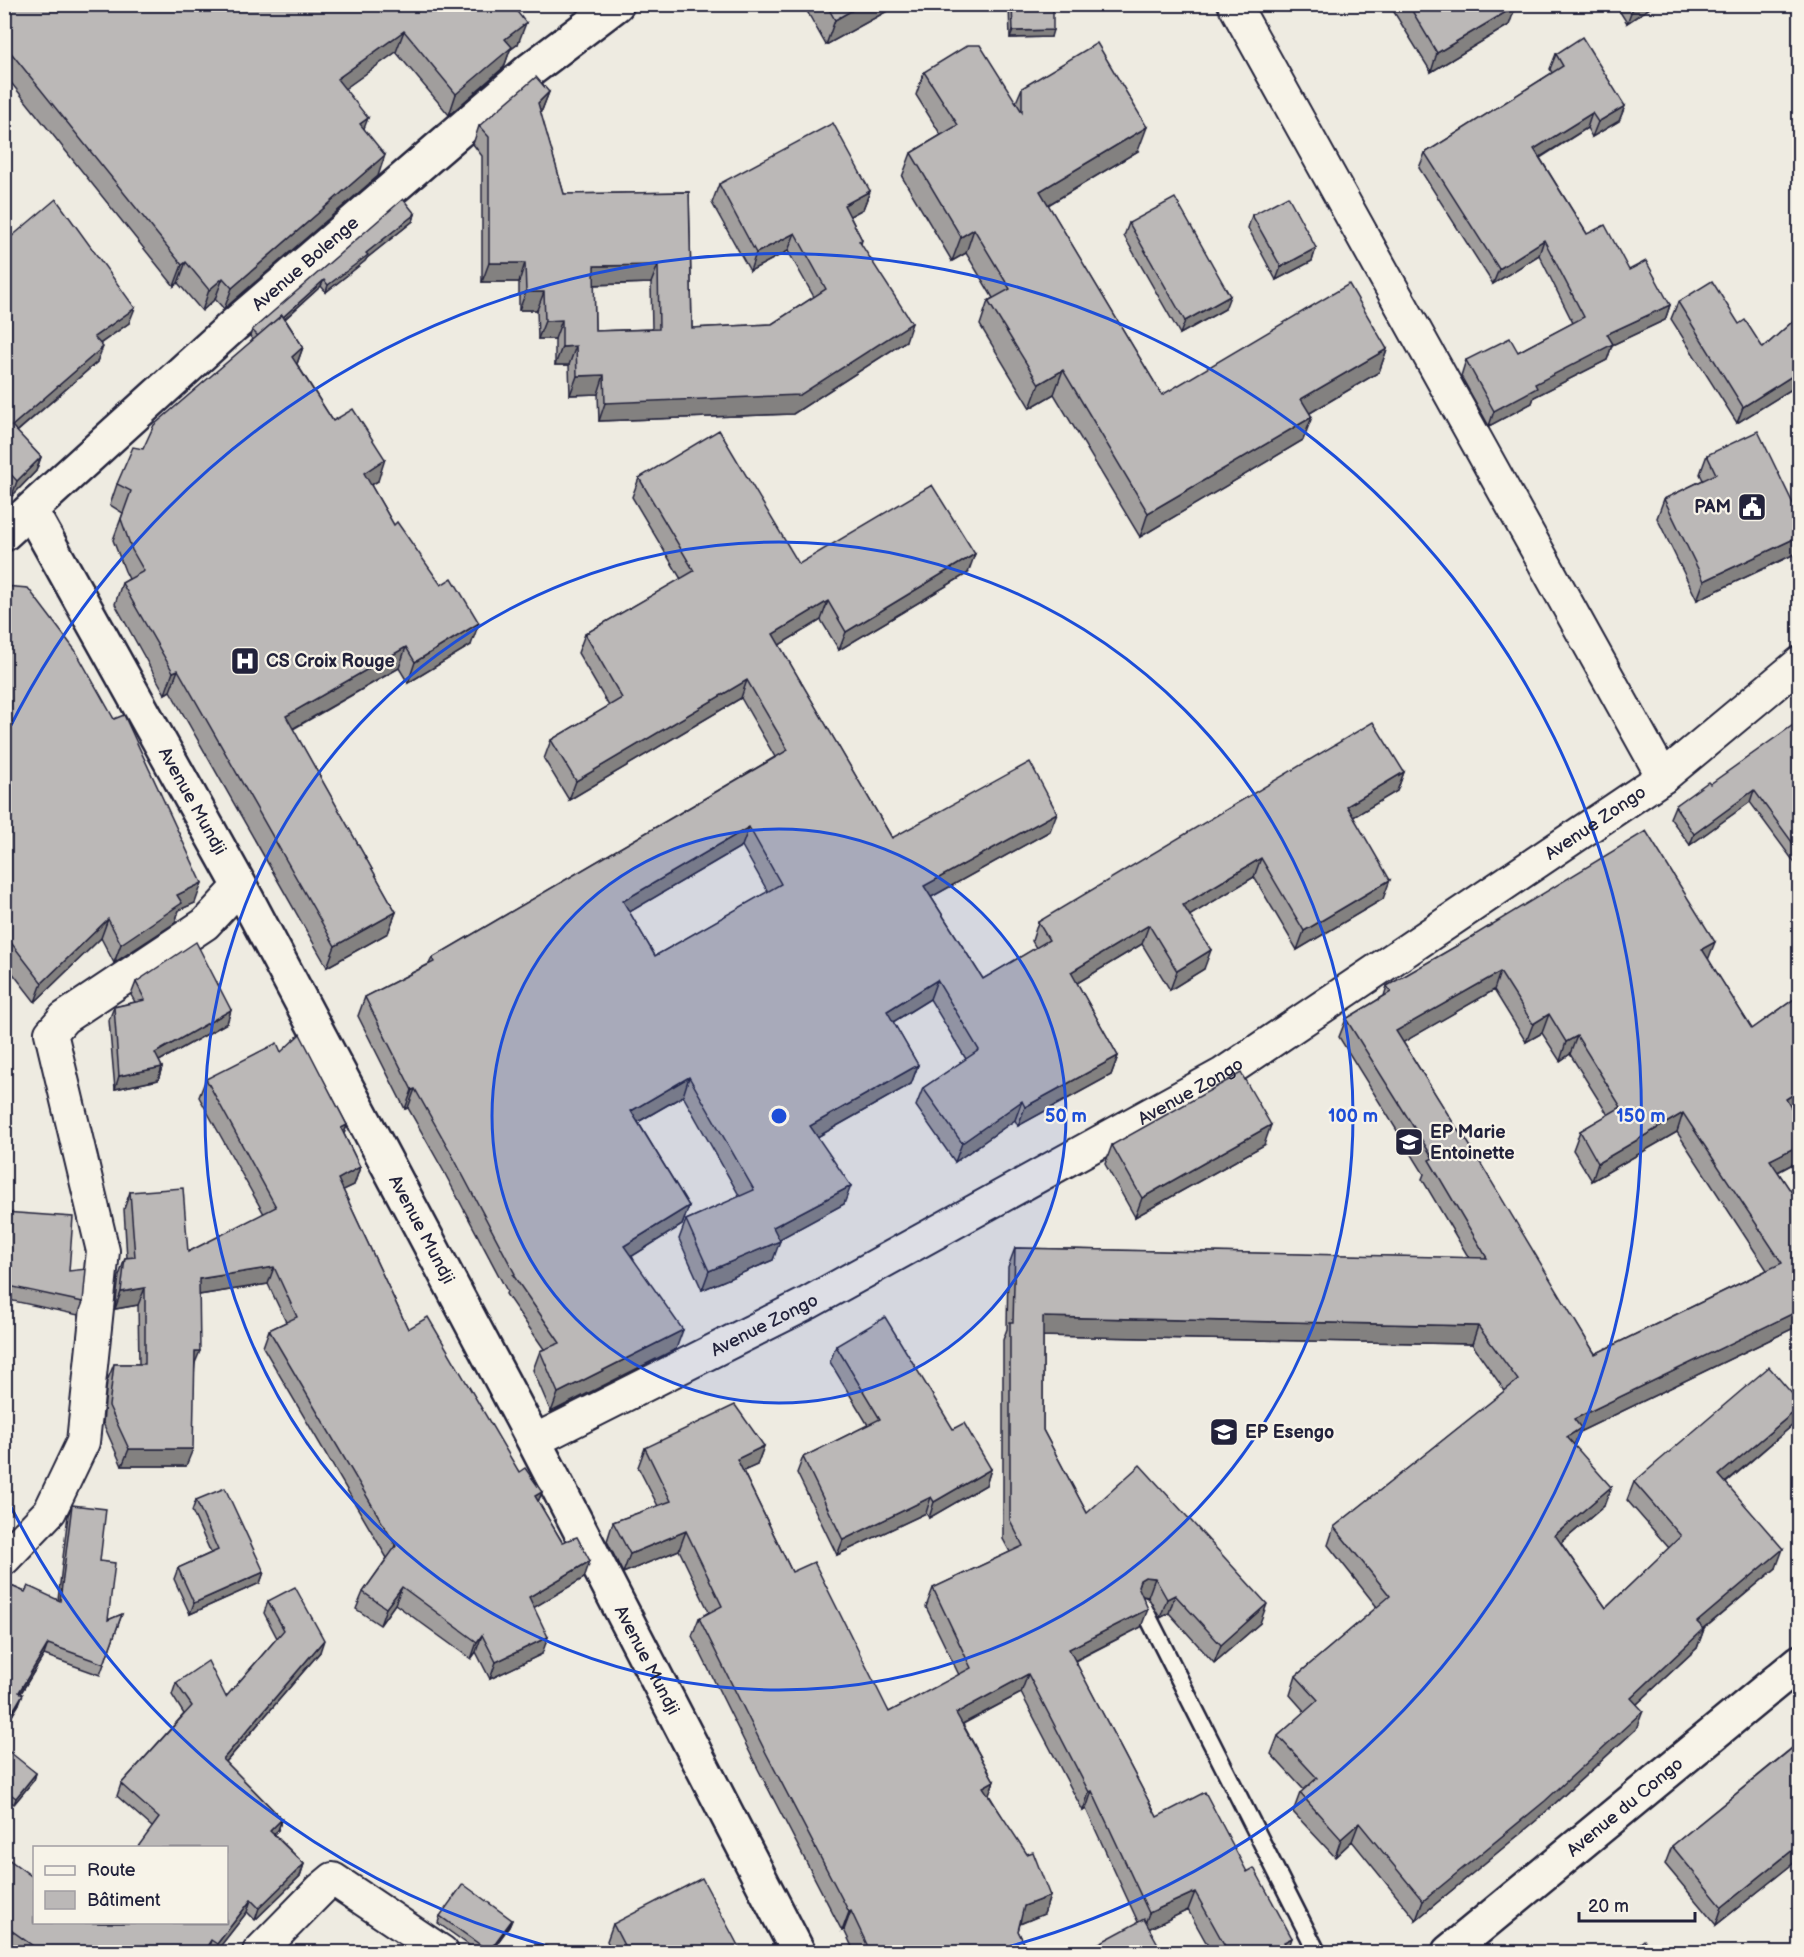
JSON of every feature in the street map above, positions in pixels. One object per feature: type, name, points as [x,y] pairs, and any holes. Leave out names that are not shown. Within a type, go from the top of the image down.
[{"type":"street","name":"Avenue Bolenge","points":[[4,534],[234,325],[530,70],[617,4]]},
{"type":"street","points":[[1234,4],[1663,777]]},
{"type":"street","name":"Avenue Mundji","points":[[31,511],[240,886],[534,1440],[798,1953]]},
{"type":"street","name":"Avenue Zongo","points":[[534,1440],[808,1303],[1223,1074],[1663,777],[1800,663]]},
{"type":"street","points":[[4,1559],[50,1511],[83,1442],[103,1251],[51,1033],[64,1018],[205,924],[240,886]]},
{"type":"street","name":"Avenue du Congo","points":[[1449,1953],[1800,1662]]},
{"type":"street","points":[[259,1953],[333,1879],[442,1953]]},
{"type":"lane","points":[[1142,1605],[1317,1953]]},
{"type":"building","points":[[9,4],[511,4],[526,23],[505,39],[512,47],[456,94],[404,31],[337,79],[368,118],[360,124],[385,155],[232,288],[223,278],[209,290],[186,262],[182,265],[4,44],[4,8]]},
{"type":"building","points":[[826,4],[863,4],[835,20]]},
{"type":"building","points":[[1012,4],[1053,4],[1053,30],[1013,31]]},
{"type":"building","points":[[1408,4],[1515,4],[1516,6],[1437,53]]},
{"type":"building","points":[[1628,4],[1641,4],[1632,10]]},
{"type":"building","points":[[1582,37],[1625,106],[1598,122],[1592,113],[1534,149],[1587,234],[1605,225],[1629,270],[1646,261],[1670,305],[1607,334],[1613,344],[1535,384],[1537,388],[1494,411],[1466,360],[1510,338],[1518,352],[1584,317],[1544,240],[1499,269],[1425,153],[1563,66],[1556,54]]},
{"type":"building","points":[[1097,43],[1147,127],[1040,191],[1162,395],[1349,284],[1387,349],[1301,399],[1312,417],[1148,513],[1063,370],[1039,384],[988,301],[1010,289],[974,229],[961,237],[911,153],[958,125],[924,72],[968,45],[980,45],[1022,112],[1022,88]]},
{"type":"building","points":[[536,77],[549,92],[538,103],[564,194],[689,192],[692,328],[772,324],[826,289],[795,233],[756,253],[719,184],[833,123],[870,191],[844,205],[862,240],[859,241],[912,323],[800,395],[605,403],[604,375],[577,376],[576,346],[562,347],[562,320],[545,321],[544,292],[526,292],[525,263],[489,263],[489,137],[479,126]],"holes":[[[658,265],[659,329],[595,331],[594,266]]]},
{"type":"building","points":[[1288,196],[1316,248],[1281,267],[1252,215]]},
{"type":"building","points":[[1175,198],[1230,296],[1185,321],[1129,223]]},
{"type":"building","points":[[56,199],[135,308],[94,337],[103,347],[12,426],[41,457],[17,481],[6,469],[4,470],[4,243]]},
{"type":"building","points":[[403,199],[415,214],[366,253],[368,255],[328,285],[324,280],[258,336],[252,330]]},
{"type":"building","points":[[1712,281],[1739,324],[1745,320],[1763,348],[1800,315],[1800,371],[1743,407],[1678,302]]},
{"type":"building","points":[[282,315],[303,347],[292,357],[333,421],[353,409],[385,459],[364,473],[394,525],[397,522],[441,585],[452,578],[479,623],[415,662],[406,647],[286,716],[396,912],[335,946],[178,670],[173,672],[122,583],[144,571],[132,550],[121,519],[131,491],[117,484],[133,447],[143,449],[154,425]]},
{"type":"building","points":[[719,430],[799,564],[932,485],[975,554],[846,632],[828,601],[773,634],[892,838],[1030,762],[1057,813],[924,886],[983,979],[1049,940],[1038,922],[1373,722],[1404,772],[1347,806],[1390,880],[1304,931],[1261,858],[1183,905],[1211,950],[1177,971],[1149,925],[1071,972],[1118,1056],[1025,1107],[1022,1101],[962,1143],[923,1088],[979,1050],[937,980],[887,1011],[918,1065],[810,1126],[851,1186],[773,1227],[780,1241],[709,1271],[686,1220],[754,1190],[689,1077],[631,1111],[689,1206],[624,1246],[683,1330],[558,1393],[540,1351],[560,1343],[513,1275],[515,1274],[450,1151],[415,1089],[412,1090],[365,997],[434,962],[432,958],[788,750],[747,680],[576,781],[551,740],[622,698],[585,634],[694,571],[639,478]],"holes":[[[749,827],[781,884],[655,956],[623,901]]]},
{"type":"building","points":[[1758,431],[1800,518],[1800,536],[1704,581],[1664,499],[1716,474],[1707,455]]},
{"type":"building","points":[[4,586],[28,588],[75,650],[114,719],[124,715],[202,883],[177,895],[182,903],[121,944],[108,919],[42,983],[9,940],[4,947]]},
{"type":"building","points":[[1796,723],[1800,728],[1800,775],[1793,780],[1800,789],[1800,853],[1754,790],[1694,834],[1675,806]]},
{"type":"building","points":[[1646,831],[1715,942],[1702,949],[1752,1029],[1800,995],[1800,1090],[1786,1099],[1800,1124],[1800,1145],[1770,1160],[1800,1205],[1800,1310],[1574,1419],[1581,1428],[1567,1437],[1611,1487],[1555,1535],[1606,1608],[1681,1536],[1634,1482],[1769,1367],[1800,1403],[1800,1407],[1719,1475],[1783,1549],[1697,1622],[1704,1629],[1631,1698],[1643,1711],[1545,1801],[1423,1901],[1359,1823],[1341,1839],[1300,1793],[1317,1778],[1278,1736],[1318,1700],[1296,1676],[1390,1596],[1334,1527],[1518,1380],[1478,1326],[1043,1317],[1043,1430],[1087,1513],[1140,1465],[1267,1604],[1221,1645],[1175,1595],[1167,1599],[1155,1578],[1145,1577],[1140,1580],[1138,1586],[1148,1609],[1069,1649],[1157,1817],[1205,1792],[1247,1872],[1254,1868],[1292,1938],[1284,1942],[1291,1953],[1229,1953],[1195,1892],[1149,1913],[1092,1791],[1089,1792],[1028,1674],[956,1713],[994,1781],[983,1787],[1027,1854],[1033,1852],[1050,1896],[1024,1906],[1018,1931],[1029,1953],[871,1953],[851,1911],[849,1912],[766,1753],[699,1618],[722,1606],[686,1531],[630,1554],[613,1522],[671,1501],[645,1448],[735,1405],[764,1446],[737,1459],[792,1572],[814,1562],[889,1712],[971,1668],[933,1588],[1023,1546],[1010,1520],[1010,1322],[1013,1322],[1015,1248],[1487,1258],[1429,1160],[1433,1158],[1346,1019],[1391,992],[1387,986]],"holes":[[[1500,972],[1533,1024],[1549,1014],[1566,1042],[1577,1036],[1621,1107],[1580,1131],[1598,1163],[1683,1113],[1782,1263],[1595,1354],[1466,1139],[1464,1140],[1396,1031]]]},
{"type":"building","points":[[196,942],[231,1010],[155,1053],[162,1067],[119,1076],[114,1007],[145,1000],[136,982]]},
{"type":"building","points":[[300,1034],[347,1125],[341,1128],[360,1167],[338,1179],[408,1329],[428,1317],[519,1472],[525,1468],[542,1492],[535,1496],[562,1542],[577,1537],[590,1561],[529,1597],[548,1637],[496,1662],[482,1635],[477,1642],[402,1587],[386,1608],[363,1592],[396,1546],[269,1330],[297,1317],[274,1267],[199,1279],[200,1351],[195,1351],[193,1449],[129,1449],[109,1406],[114,1364],[145,1364],[145,1288],[121,1292],[125,1258],[135,1257],[130,1192],[183,1188],[188,1252],[276,1207],[206,1079],[277,1043],[281,1052]]},
{"type":"building","points":[[1241,1073],[1271,1125],[1142,1198],[1112,1145]]},
{"type":"building","points":[[4,1212],[73,1217],[69,1271],[86,1269],[83,1302],[4,1285]]},
{"type":"building","points":[[885,1317],[953,1429],[964,1423],[991,1469],[934,1502],[931,1497],[843,1540],[803,1457],[880,1419],[836,1346]]},
{"type":"building","points":[[225,1488],[264,1572],[194,1603],[178,1568],[218,1550],[196,1500]]},
{"type":"building","points":[[72,1505],[106,1509],[100,1561],[115,1563],[108,1620],[122,1614],[104,1664],[48,1644],[19,1692],[23,1694],[7,1721],[4,1720],[4,1583],[25,1592],[28,1586],[60,1601]]},
{"type":"building","points":[[295,1587],[324,1640],[223,1759],[282,1819],[270,1831],[304,1864],[259,1908],[251,1900],[217,1944],[211,1940],[203,1953],[43,1953],[4,1925],[4,1856],[33,1877],[33,1924],[228,1924],[228,1846],[138,1846],[159,1818],[121,1784],[192,1706],[176,1683],[208,1661],[226,1697],[284,1630],[268,1601]]},
{"type":"building","points":[[1800,1742],[1800,1844],[1722,1907],[1672,1846]]},
{"type":"building","points":[[6,1749],[36,1773],[16,1798],[4,1789],[4,1751]]},
{"type":"building","points":[[702,1878],[742,1953],[628,1953],[613,1924]]},
{"type":"building","points":[[463,1884],[512,1920],[489,1951],[440,1916]]},
{"type":"building","points":[[1144,1919],[1163,1953],[1081,1953]]},
{"type":"building","points":[[1644,1940],[1654,1953],[1628,1953]]},
{"type":"place","name":"PAM","points":[[1752,507]]},
{"type":"place","name":"CS Croix Rouge","points":[[245,661]]},
{"type":"place","name":"EP Marie Entoinette","points":[[1409,1142]]},
{"type":"place","name":"EP Esengo","points":[[1224,1432]]}]
